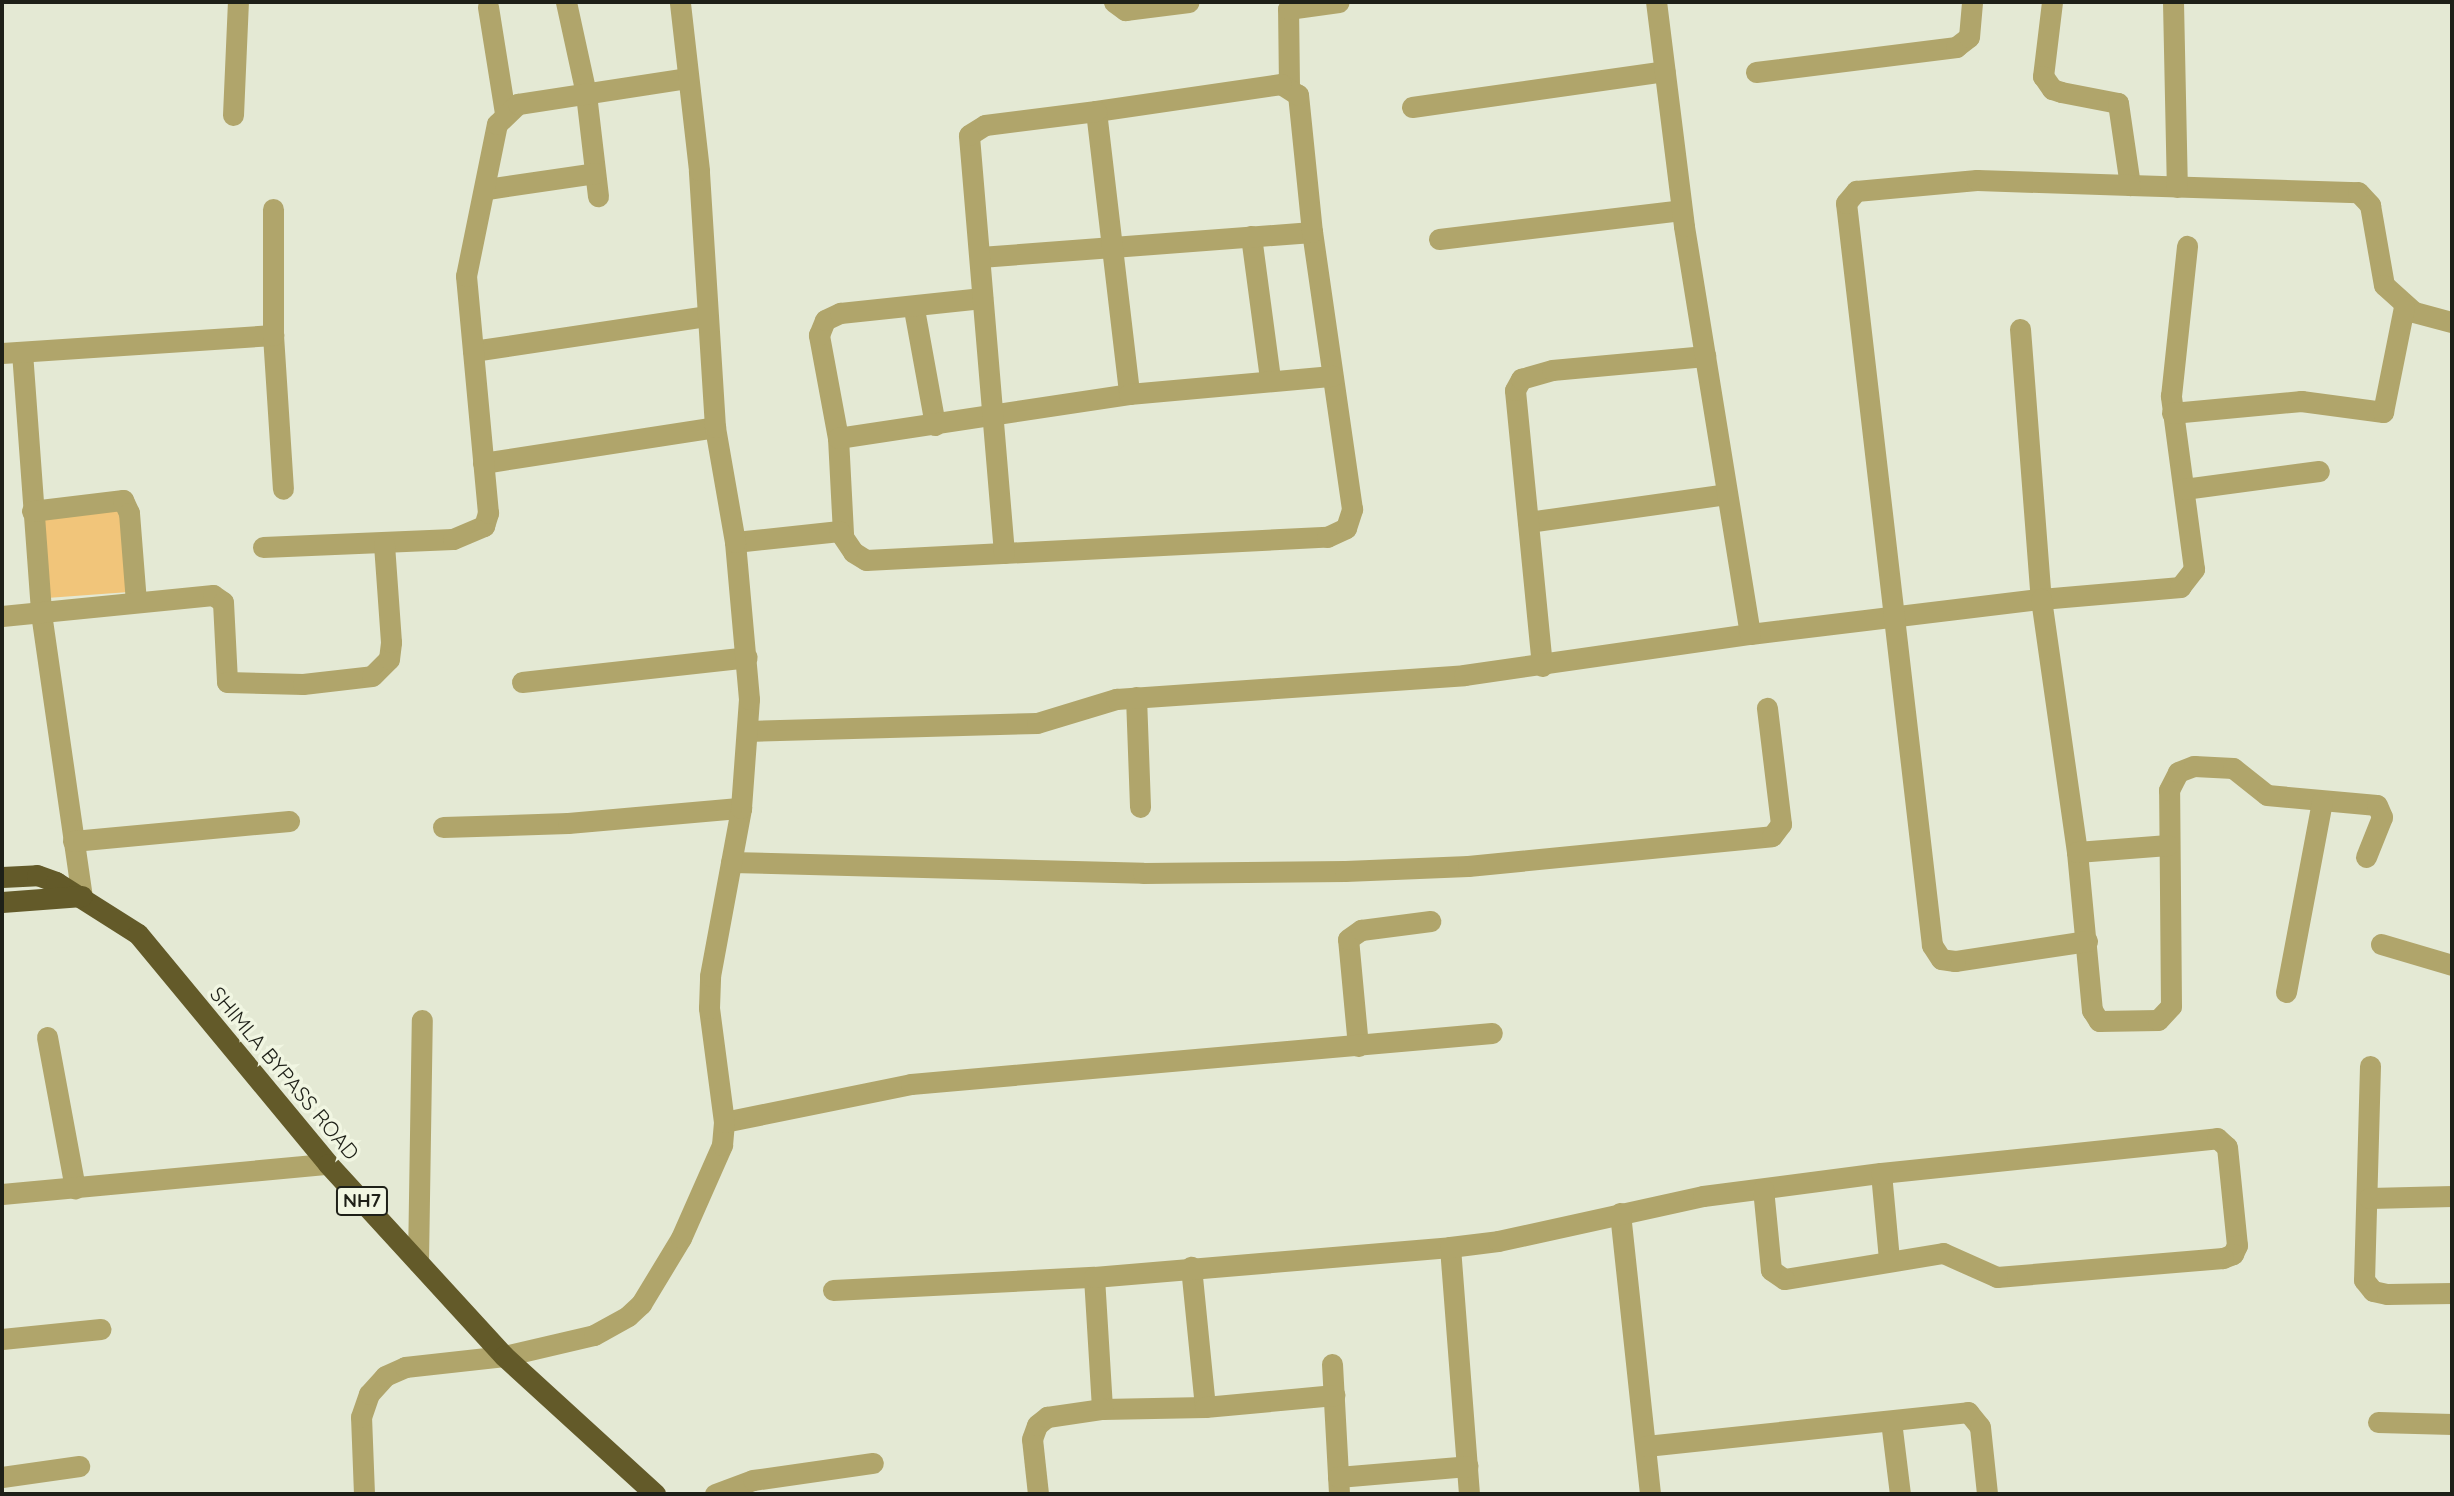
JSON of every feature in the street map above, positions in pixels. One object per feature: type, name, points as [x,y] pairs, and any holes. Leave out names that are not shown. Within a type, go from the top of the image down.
[{"type":"highway","name":"SHIMLA BYPASS ROAD","points":[[2,877],[37,875],[82,896],[138,934],[328,1164],[504,1356],[655,1494]]},
{"type":"highway","points":[[2,902],[82,896]]},
{"type":"street","points":[[233,115],[239,2]]},
{"type":"street","points":[[565,2],[586,94],[598,196]]},
{"type":"street","points":[[364,1494],[361,1417],[369,1394],[385,1376],[405,1367],[504,1356],[594,1335],[641,1304],[713,1172],[723,1122],[709,1008],[714,941],[741,808],[747,731],[747,657],[735,542],[715,427],[699,170],[680,2]]},
{"type":"street","points":[[1114,2],[1125,10],[1188,2]]},
{"type":"street","points":[[982,299],[914,309],[841,313],[821,327],[819,335],[838,438],[843,533],[853,552],[866,560],[1339,534],[1350,521],[1352,509],[1312,233],[1298,95],[1289,86],[1288,9],[1339,2]]},
{"type":"street","points":[[1656,2],[1681,210],[1750,635]]},
{"type":"street","points":[[1756,72],[1956,47],[1969,37],[1972,2]]},
{"type":"street","points":[[2052,2],[2043,76],[2061,92],[2118,103],[2130,185]]},
{"type":"street","points":[[2173,2],[2176,187]]},
{"type":"street","points":[[488,7],[505,113]]},
{"type":"street","points":[[1412,107],[1664,71]]},
{"type":"street","points":[[263,547],[453,539],[479,531],[488,513],[466,276],[487,189],[498,124],[505,113],[518,104],[688,78]]},
{"type":"street","points":[[1004,553],[996,416],[982,299],[969,135],[985,125],[1289,86]]},
{"type":"street","points":[[1096,111],[1129,394]]},
{"type":"street","points":[[487,189],[595,173]]},
{"type":"street","points":[[2087,942],[1955,961],[1935,953],[1848,198],[1856,191],[1977,180],[2358,192],[2370,205],[2384,285],[2404,307],[2452,321]]},
{"type":"street","points":[[273,209],[273,335],[283,489]]},
{"type":"street","points":[[1439,239],[1681,210]]},
{"type":"street","points":[[980,257],[1312,233]]},
{"type":"street","points":[[1251,236],[1270,379]]},
{"type":"street","points":[[747,731],[1037,723],[1097,701],[1542,666],[1750,635],[2040,599],[2185,585],[2194,569],[2172,413],[2187,246]]},
{"type":"street","points":[[2172,413],[2301,401],[2384,412],[2404,307]]},
{"type":"street","points":[[914,309],[935,425]]},
{"type":"street","points":[[473,351],[707,316]]},
{"type":"street","points":[[2020,328],[2040,599],[2077,852],[2095,1018],[2158,1020],[2168,1013],[2172,993],[2168,845],[2172,780],[2194,766],[2233,768],[2267,795],[2381,809],[2382,817],[2367,857]]},
{"type":"street","points":[[82,896],[41,612],[32,511],[12,352],[273,335]]},
{"type":"street","points":[[1542,666],[1514,406],[1521,379],[1552,370],[1705,356]]},
{"type":"street","points":[[838,438],[1129,394],[1270,379],[1332,376]]},
{"type":"street","points":[[483,463],[715,427]]},
{"type":"street","points":[[2184,489],[2319,471]]},
{"type":"street","points":[[1528,522],[1726,494]]},
{"type":"street","points":[[32,511],[123,500],[129,513],[136,602]]},
{"type":"street","points":[[735,542],[843,533]]},
{"type":"street","points":[[2,616],[136,602],[219,597],[228,682],[303,684],[372,676],[389,659],[391,642],[384,544]]},
{"type":"street","points":[[522,682],[747,657]]},
{"type":"street","points":[[1136,698],[1140,807]]},
{"type":"street","points":[[731,862],[1130,873],[1345,871],[1468,866],[1772,836],[1781,824],[1767,708]]},
{"type":"street","points":[[2286,992],[2322,801]]},
{"type":"street","points":[[443,827],[568,823],[741,808]]},
{"type":"street","points":[[73,841],[289,821]]},
{"type":"street","points":[[2077,852],[2168,845]]},
{"type":"street","points":[[1359,1045],[1348,939],[1361,930],[1430,921]]},
{"type":"street","points":[[2381,944],[2452,965]]},
{"type":"street","points":[[418,1262],[422,1020]]},
{"type":"street","points":[[723,1122],[911,1084],[1492,1034]]},
{"type":"street","points":[[47,1037],[75,1188]]},
{"type":"street","points":[[2370,1066],[2369,1198],[2364,1280],[2369,1288],[2387,1294],[2452,1293]]},
{"type":"street","points":[[833,1290],[1094,1277],[1450,1247],[1498,1241],[1620,1213],[1763,1189],[1881,1173],[2217,1138],[2227,1147],[2237,1234],[2235,1250],[2223,1258],[1997,1277],[1943,1253],[1778,1277],[1770,1270],[1763,1189]]},
{"type":"street","points":[[2,1194],[328,1164]]},
{"type":"street","points":[[1881,1173],[1889,1259]]},
{"type":"street","points":[[2369,1198],[2452,1196]]},
{"type":"street","points":[[1620,1213],[1650,1494]]},
{"type":"street","points":[[1450,1247],[1469,1494]]},
{"type":"street","points":[[1191,1267],[1205,1407]]},
{"type":"street","points":[[1094,1277],[1102,1409]]},
{"type":"street","points":[[2,1339],[100,1329]]},
{"type":"street","points":[[1332,1364],[1338,1485],[1468,1466]]},
{"type":"street","points":[[1038,1494],[1032,1439],[1037,1425],[1047,1417],[1102,1409],[1205,1407],[1334,1395]]},
{"type":"street","points":[[1646,1446],[1959,1412],[1973,1415],[1982,1436],[1987,1494]]},
{"type":"street","points":[[1891,1421],[1900,1494]]},
{"type":"street","points":[[2378,1422],[2452,1424]]},
{"type":"street","points":[[715,1494],[753,1480],[873,1462]]},
{"type":"street","points":[[2,1477],[79,1466]]},
{"type":"shaded area","points":[[122,505],[129,592],[47,598],[38,514]]}]
